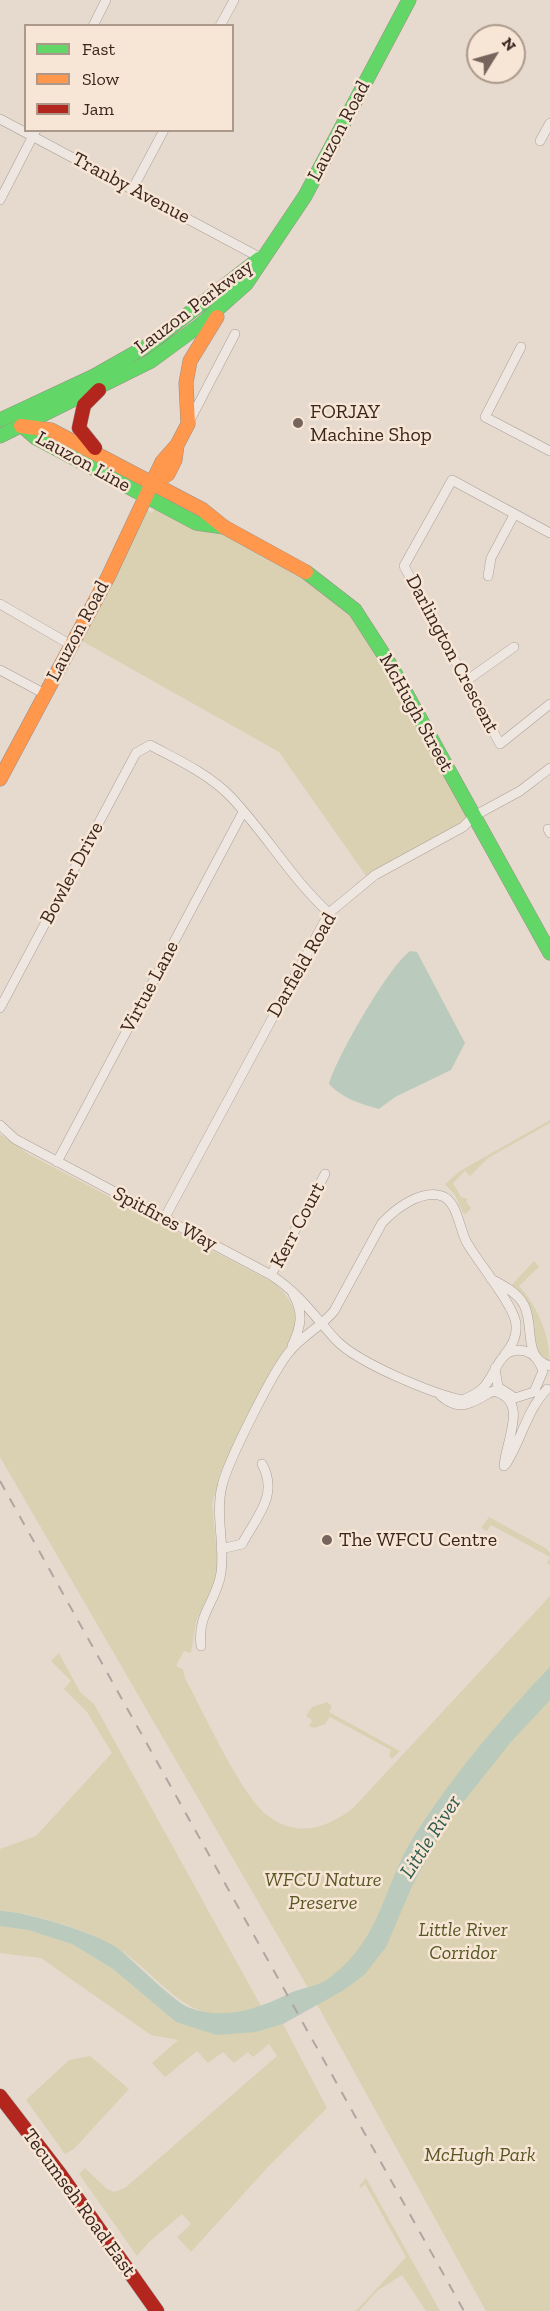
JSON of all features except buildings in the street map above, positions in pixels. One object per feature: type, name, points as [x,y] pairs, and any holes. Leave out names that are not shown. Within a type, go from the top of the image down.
[{"type":"main road","name":"Lauzon Road","points":[[261,258],[305,196],[409,0]]},
{"type":"main road","name":"Lauzon Parkway","points":[[0,436],[151,361],[226,303],[246,284],[261,258]]},
{"type":"main road","name":"Lauzon Parkway","points":[[0,420],[147,346],[193,312],[237,273],[261,258]]},
{"type":"main road","points":[[188,424],[186,383],[190,361],[197,346],[226,303]]},
{"type":"main road","points":[[100,455],[79,428],[80,414],[84,405],[107,382]]},
{"type":"main road","name":"Lauzon Line","points":[[15,413],[21,426],[36,438],[146,496]]},
{"type":"main road","name":"Lauzon Road","points":[[0,778],[71,645],[146,496],[154,483],[168,474],[175,460],[177,445],[188,424]]},
{"type":"main road","name":"Lauzon Line","points":[[21,426],[51,430],[154,483]]},
{"type":"main road","name":"McHugh Street","points":[[154,483],[203,510],[224,527],[300,567],[355,610],[391,666],[550,953]]},
{"type":"main road","name":"McHugh Street","points":[[146,496],[196,523],[224,527]]},
{"type":"main road","name":"Tecumseh Road East","points":[[0,2096],[60,2174],[157,2311]]},
{"type":"street","points":[[94,24],[106,0]]},
{"type":"street","points":[[221,24],[234,0]]},
{"type":"street","name":"Tranby Avenue","points":[[0,119],[24,129]]},
{"type":"street","points":[[540,141],[550,123]]},
{"type":"street","points":[[133,188],[163,132]]},
{"type":"street","points":[[0,200],[35,134]]},
{"type":"street","name":"Tranby Avenue","points":[[35,134],[261,258]]},
{"type":"street","name":"Lauzon Road","points":[[188,424],[235,334]]},
{"type":"street","points":[[521,347],[485,417],[550,451]]},
{"type":"street","name":"Darlington Crescent","points":[[550,533],[452,480],[404,566],[500,744],[550,704]]},
{"type":"street","points":[[488,576],[491,558],[514,515]]},
{"type":"street","points":[[0,604],[71,645]]},
{"type":"street","points":[[466,681],[514,647]]},
{"type":"street","points":[[0,670],[45,694]]},
{"type":"street","name":"Bowler Drive","points":[[0,1008],[136,753],[150,745],[201,773],[230,796],[243,812]]},
{"type":"street","name":"Darfield Road","points":[[164,1219],[329,913],[375,874],[463,827],[474,816],[520,791],[550,768]]},
{"type":"street","points":[[243,812],[303,889],[329,913]]},
{"type":"street","name":"Virtue Lane","points":[[57,1162],[243,812]]},
{"type":"street","name":"Spitfires Way","points":[[0,1125],[15,1139],[287,1285],[324,1323],[337,1341],[351,1352],[460,1407],[472,1404],[493,1391],[506,1394]]},
{"type":"street","name":"Kerr Court","points":[[271,1275],[325,1174]]},
{"type":"street","points":[[289,1351],[324,1323],[334,1311],[382,1223],[393,1212],[412,1201],[433,1194],[444,1197],[451,1203],[462,1235],[513,1311],[516,1325],[510,1348],[501,1358],[490,1381],[472,1396],[462,1400],[439,1395]]},
{"type":"street","points":[[490,1278],[514,1293],[524,1304],[529,1321],[531,1349],[543,1371],[534,1392]]},
{"type":"street","points":[[201,1647],[202,1619],[220,1581],[221,1549],[218,1515],[222,1485],[233,1458],[302,1323],[299,1304],[287,1285]]},
{"type":"street","points":[[501,1358],[519,1350],[530,1353],[550,1366]]},
{"type":"street","points":[[495,1368],[498,1387],[512,1401],[514,1413],[504,1466],[516,1448],[526,1417],[549,1388]]},
{"type":"street","points":[[506,1394],[515,1398],[549,1388]]},
{"type":"street","points":[[221,1549],[242,1544],[269,1494],[270,1479],[262,1464]]},
{"type":"green space","points":[[158,503],[224,527],[300,567],[355,610],[474,816],[369,880],[279,752],[75,637],[141,507],[152,513]]},
{"type":"green space","points":[[550,1120],[550,1123],[488,1158],[470,1176],[465,1171],[453,1183],[461,1197],[468,1199],[466,1202],[471,1208],[466,1214],[463,1213],[455,1195],[445,1184],[460,1171]]},
{"type":"green space","points":[[0,1134],[30,1155],[274,1283],[285,1294],[295,1312],[294,1334],[221,1471],[212,1504],[218,1565],[214,1583],[196,1621],[191,1653],[184,1651],[176,1666],[183,1669],[185,1678],[234,1772],[257,1805],[267,1815],[289,1827],[312,1828],[334,1820],[354,1807],[550,1596],[550,2311],[486,2311],[307,1986],[0,1457]]},
{"type":"green space","points":[[534,1261],[539,1267],[519,1286],[538,1313],[542,1323],[548,1344],[550,1366],[539,1360],[524,1304],[508,1289]]},
{"type":"green space","points":[[489,1517],[547,1549],[550,1557],[491,1525],[487,1531],[481,1528]]},
{"type":"green space","points":[[59,1653],[80,1692],[94,1704],[261,2006],[236,2014],[215,2014],[197,2009],[180,2000],[132,1959],[104,1940],[42,1918],[0,1911],[0,1849],[36,1836],[112,1753],[87,1712],[64,1689],[71,1681],[51,1661]]},
{"type":"green space","points":[[327,1702],[332,1706],[329,1712],[400,1751],[392,1759],[389,1756],[391,1750],[330,1717],[325,1724],[314,1728],[309,1726],[312,1720],[306,1716],[312,1707]]},
{"type":"green space","points":[[0,1926],[28,1930],[72,1944],[113,1969],[176,2022],[256,2032],[283,2024],[327,2108],[267,2168],[191,2252],[177,2237],[191,2224],[182,2214],[149,2242],[137,2256],[79,2174],[85,2168],[107,2189],[114,2192],[125,2188],[277,2056],[269,2044],[253,2057],[248,2052],[234,2063],[223,2052],[208,2063],[197,2051],[165,2077],[152,2063],[178,2040],[151,2035],[41,1958],[0,1953]]},
{"type":"green space","points":[[90,2056],[129,2089],[74,2149],[65,2154],[26,2100],[69,2060]]},
{"type":"green space","points":[[366,2178],[440,2311],[426,2311],[402,2275],[377,2291],[359,2311],[356,2311],[406,2257],[365,2184],[361,2188],[359,2186]]},
{"type":"water","points":[[410,951],[417,952],[465,1043],[451,1070],[395,1097],[379,1109],[352,1100],[329,1084],[364,1013],[389,974]]},
{"type":"water","name":"Little River","points":[[550,1667],[550,1700],[510,1743],[445,1825],[413,1884],[386,1947],[365,1974],[344,1990],[283,2024],[256,2032],[217,2035],[176,2022],[113,1969],[72,1944],[28,1930],[0,1926],[0,1911],[42,1919],[93,1935],[116,1947],[183,2004],[203,2012],[239,2012],[324,1982],[361,1946],[405,1853],[446,1789],[496,1726]]},
{"type":"railway","points":[[0,1481],[464,2311]]},
{"type":"traffic: fast","points":[[0,436],[151,361],[200,325],[246,284],[305,196],[409,0]]},
{"type":"traffic: fast","points":[[0,420],[94,376],[147,346],[259,259]]},
{"type":"traffic: fast","points":[[21,425],[36,438],[196,523],[224,527]]},
{"type":"traffic: fast","points":[[306,572],[355,610],[391,666],[550,953]]},
{"type":"traffic: slow","points":[[154,483],[168,474],[175,460],[177,445],[188,424],[186,383],[190,361],[217,317]]},
{"type":"traffic: slow","points":[[21,426],[51,430],[203,510],[224,527],[306,572]]},
{"type":"traffic: slow","points":[[0,779],[108,577],[162,462],[177,445]]},
{"type":"traffic: jam","points":[[95,448],[79,428],[84,405],[99,390]]},
{"type":"traffic: jam","points":[[0,2096],[60,2174],[157,2311]]},
{"type":"place","name":"FORJAY Machine Shop","points":[[298,423]]},
{"type":"place","name":"The WFCU Centre","points":[[327,1540]]},
{"type":"park label","name":"WFCU Nature Preserve","points":[[323,1892]]},
{"type":"park label","name":"Little River Corridor","points":[[463,1942]]},
{"type":"park label","name":"McHugh Park","points":[[480,2155]]}]
